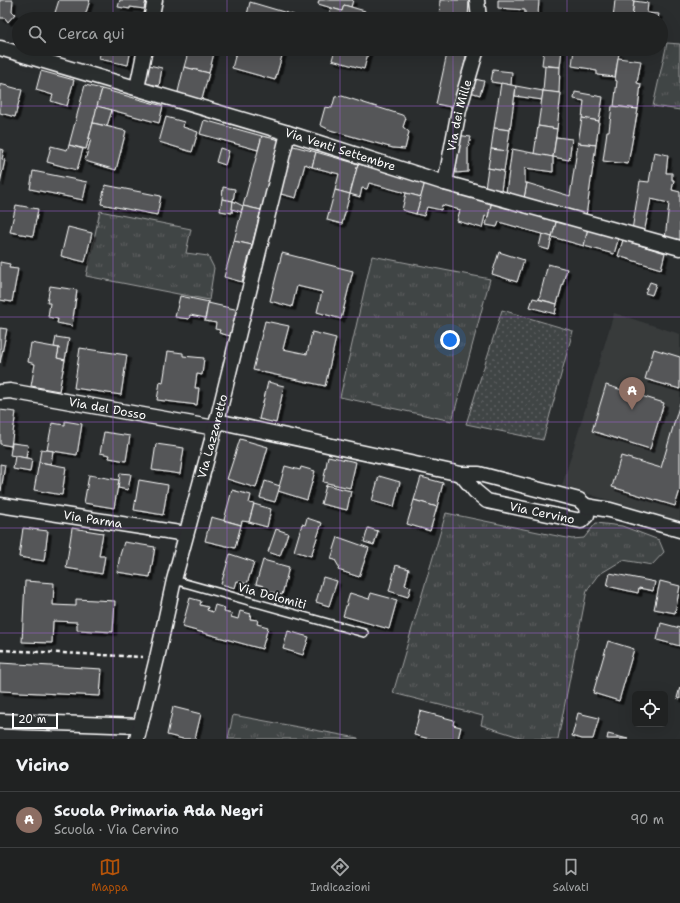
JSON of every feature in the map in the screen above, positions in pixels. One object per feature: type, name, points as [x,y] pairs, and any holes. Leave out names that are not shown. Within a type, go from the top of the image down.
[{"type":"street","points":[[152,12],[155,0]]},
{"type":"street","points":[[477,0],[478,12]]},
{"type":"street","name":"Via Venti Settembre","points":[[0,48],[12,52]]},
{"type":"street","name":"Via Venti Settembre","points":[[27,56],[288,133],[445,183],[680,248]]},
{"type":"street","points":[[137,88],[144,56]]},
{"type":"street","name":"Via dei Mille","points":[[445,183],[459,110],[474,56]]},
{"type":"street","name":"Via Lazzaretto","points":[[139,733],[174,580],[216,424],[288,133]]},
{"type":"street","name":"Via del Dosso","points":[[0,392],[10,391],[216,424]]},
{"type":"street","name":"Via Cervino","points":[[216,424],[461,474],[479,474],[579,500],[586,506],[587,515],[581,521],[487,501],[475,491],[461,474]]},
{"type":"street","name":"Via Parma","points":[[0,505],[186,534]]},
{"type":"street","points":[[586,506],[610,510],[680,530]]},
{"type":"street","points":[[0,721],[139,733]]},
{"type":"lane","name":"Via Dolomiti","points":[[174,580],[364,633]]},
{"type":"path","points":[[0,650],[157,658]]},
{"type":"shaded area","points":[[614,313],[680,334],[680,522],[562,486]]},
{"type":"green space","points":[[668,43],[680,44],[680,110],[653,106],[664,56],[668,56]]},
{"type":"green space","points":[[100,211],[191,229],[186,253],[208,256],[214,268],[209,300],[86,276]]},
{"type":"green space","points":[[372,256],[490,279],[452,421],[340,397]]},
{"type":"green space","points":[[502,310],[573,331],[543,440],[466,424]]},
{"type":"green space","points":[[446,513],[572,539],[584,538],[596,523],[622,526],[659,540],[664,552],[652,565],[623,560],[598,575],[587,590],[558,739],[526,739],[481,725],[483,716],[393,693]]},
{"type":"green space","points":[[233,715],[358,738],[358,739],[228,739]]},
{"type":"building","points":[[0,0],[13,0],[12,17],[8,22],[5,18],[0,18]]},
{"type":"building","points":[[59,0],[90,0],[86,12],[55,12]]},
{"type":"building","points":[[120,0],[146,0],[144,9],[130,7],[130,9],[118,7]]},
{"type":"building","points":[[319,0],[353,0],[351,7],[344,5],[342,11],[318,4]]},
{"type":"building","points":[[440,0],[469,0],[468,12],[439,12]]},
{"type":"building","points":[[498,0],[539,0],[538,12],[525,12],[525,10],[498,8]]},
{"type":"building","points":[[615,0],[634,0],[633,12],[614,12]]},
{"type":"building","points":[[634,1],[648,3],[647,12],[633,12]]},
{"type":"building","points":[[250,2],[284,12],[248,12]]},
{"type":"building","points":[[344,5],[365,11],[330,12],[331,8],[342,11]]},
{"type":"building","points":[[100,56],[130,56],[128,65],[99,59]]},
{"type":"building","points":[[187,56],[213,56],[209,73],[184,67]]},
{"type":"building","points":[[235,56],[282,56],[275,80],[232,68]]},
{"type":"building","points":[[333,56],[367,56],[364,69],[332,60]]},
{"type":"building","points":[[446,56],[466,56],[455,108],[436,104]]},
{"type":"building","points":[[543,56],[561,56],[560,67],[542,65]]},
{"type":"building","points":[[573,56],[618,56],[615,77],[597,75],[597,71],[572,66]]},
{"type":"building","points":[[618,58],[641,61],[637,83],[641,84],[638,109],[614,106]]},
{"type":"building","points":[[149,65],[162,68],[159,86],[145,83]]},
{"type":"building","points":[[545,66],[560,67],[559,93],[543,91]]},
{"type":"building","points":[[184,67],[209,73],[201,103],[177,96]]},
{"type":"building","points":[[493,70],[512,72],[511,85],[491,82]]},
{"type":"building","points":[[41,71],[74,80],[67,106],[51,101],[53,95],[36,90]]},
{"type":"building","points":[[470,78],[484,81],[480,95],[467,91]]},
{"type":"building","points":[[501,83],[516,86],[510,130],[494,128]]},
{"type":"building","points":[[0,84],[22,90],[15,117],[0,113]]},
{"type":"building","points":[[85,85],[102,89],[86,149],[69,145]]},
{"type":"building","points":[[516,86],[543,91],[542,100],[515,96]]},
{"type":"building","points":[[102,89],[163,106],[159,123],[97,106]]},
{"type":"building","points":[[543,91],[561,93],[557,129],[538,126]]},
{"type":"building","points":[[575,92],[603,97],[599,121],[582,118],[584,101],[574,99]]},
{"type":"building","points":[[342,96],[402,115],[406,118],[403,127],[409,132],[405,149],[393,148],[330,130],[320,125],[325,107],[332,108],[335,97]]},
{"type":"building","points":[[97,106],[112,110],[107,126],[93,123]]},
{"type":"building","points":[[612,106],[638,109],[628,164],[603,161]]},
{"type":"building","points":[[166,117],[184,122],[183,127],[198,132],[192,152],[159,142]]},
{"type":"building","points":[[582,118],[599,121],[596,145],[578,143]]},
{"type":"building","points":[[204,120],[262,136],[258,150],[200,134]]},
{"type":"building","points":[[93,123],[126,131],[116,170],[85,161],[91,139],[89,138]]},
{"type":"building","points":[[538,126],[557,129],[553,157],[534,154]]},
{"type":"building","points":[[494,128],[510,130],[507,151],[491,149]]},
{"type":"building","points":[[457,135],[471,137],[468,148],[468,172],[456,173],[455,146]]},
{"type":"building","points":[[262,136],[280,140],[261,210],[243,206]]},
{"type":"building","points":[[556,137],[572,139],[569,160],[553,157]]},
{"type":"building","points":[[578,143],[596,145],[586,216],[524,198],[527,183],[570,196]]},
{"type":"building","points":[[69,145],[83,149],[77,170],[47,162],[51,146],[67,150]]},
{"type":"building","points":[[290,145],[316,152],[312,167],[305,164],[296,198],[277,193]]},
{"type":"building","points":[[220,148],[229,151],[225,165],[216,162]]},
{"type":"building","points":[[0,149],[4,150],[2,159],[5,160],[0,183]]},
{"type":"building","points":[[491,149],[507,151],[504,171],[488,168]]},
{"type":"building","points":[[512,149],[553,157],[553,172],[525,168],[525,183],[527,183],[524,198],[506,193]]},
{"type":"building","points":[[316,152],[358,164],[350,194],[335,190],[339,174],[312,167]]},
{"type":"building","points":[[654,152],[668,155],[666,173],[672,173],[672,180],[674,180],[672,190],[680,192],[680,243],[665,239],[669,203],[651,199],[644,233],[632,230],[640,181],[649,182]]},
{"type":"building","points":[[358,164],[425,182],[421,197],[369,183],[367,189],[362,188],[360,197],[350,194]]},
{"type":"building","points":[[488,168],[504,171],[501,190],[485,188]]},
{"type":"building","points":[[33,171],[87,182],[83,200],[30,189]]},
{"type":"building","points":[[425,182],[492,201],[488,217],[485,216],[482,228],[457,221],[460,210],[442,205],[441,210],[427,207],[424,216],[416,214]]},
{"type":"building","points":[[105,185],[161,196],[157,215],[101,204]]},
{"type":"building","points":[[223,187],[235,189],[233,201],[222,199]]},
{"type":"building","points":[[335,190],[350,194],[342,224],[327,220]]},
{"type":"building","points":[[406,193],[421,197],[416,214],[402,210]]},
{"type":"building","points":[[222,199],[233,201],[232,213],[220,211]]},
{"type":"building","points":[[233,201],[243,206],[241,212],[232,209]]},
{"type":"building","points":[[492,201],[557,219],[552,237],[499,222],[497,227],[486,225]]},
{"type":"building","points":[[16,205],[38,209],[33,236],[10,232]]},
{"type":"building","points":[[243,206],[261,210],[252,245],[234,241]]},
{"type":"building","points":[[557,219],[588,228],[584,246],[552,237]]},
{"type":"building","points":[[68,227],[92,233],[85,262],[61,256]]},
{"type":"building","points":[[588,228],[619,237],[614,254],[584,246]]},
{"type":"building","points":[[542,234],[552,237],[549,250],[539,247]]},
{"type":"building","points":[[623,240],[665,253],[661,269],[618,256]]},
{"type":"building","points":[[234,241],[252,245],[242,282],[224,277]]},
{"type":"building","points":[[499,252],[524,260],[517,282],[492,274]]},
{"type":"building","points":[[282,253],[353,271],[341,319],[317,312],[322,292],[297,286],[292,307],[270,301]]},
{"type":"building","points":[[0,262],[10,264],[9,268],[18,269],[12,302],[0,300]]},
{"type":"building","points":[[548,264],[567,269],[557,304],[539,299]]},
{"type":"building","points":[[650,282],[656,284],[652,295],[645,293]]},
{"type":"building","points":[[50,286],[77,290],[72,326],[57,323],[58,319],[48,317],[50,303],[47,303]]},
{"type":"building","points":[[180,296],[209,302],[205,318],[190,315],[189,319],[175,317]]},
{"type":"building","points":[[533,298],[557,304],[555,314],[530,307]]},
{"type":"building","points":[[208,303],[239,310],[234,337],[219,333],[220,330],[215,329],[216,323],[205,321]]},
{"type":"building","points":[[265,321],[289,326],[283,349],[307,354],[312,332],[336,338],[325,386],[253,370]]},
{"type":"building","points":[[0,328],[7,329],[0,363]]},
{"type":"building","points":[[56,337],[69,339],[65,360],[57,358],[59,348],[54,347]]},
{"type":"building","points":[[31,343],[59,348],[57,358],[65,360],[59,391],[31,386],[35,364],[28,362]]},
{"type":"building","points":[[80,348],[127,355],[121,395],[74,388]]},
{"type":"building","points":[[654,349],[680,357],[680,389],[645,379]]},
{"type":"building","points":[[168,351],[183,353],[183,356],[204,358],[202,375],[197,374],[195,388],[199,388],[197,405],[157,400],[160,382],[163,383]]},
{"type":"building","points":[[268,382],[284,386],[276,423],[259,419]]},
{"type":"building","points":[[606,385],[664,403],[650,449],[592,431]]},
{"type":"building","points":[[680,403],[680,490],[675,506],[612,487],[621,456],[661,468]]},
{"type":"building","points":[[0,410],[16,412],[11,446],[0,444]]},
{"type":"building","points":[[65,421],[82,424],[77,455],[47,450],[52,423],[65,425]]},
{"type":"building","points":[[104,432],[130,436],[126,461],[109,458],[110,455],[100,453]]},
{"type":"building","points":[[240,439],[268,447],[256,488],[227,479]]},
{"type":"building","points":[[12,443],[28,445],[26,458],[10,455]]},
{"type":"building","points":[[156,444],[184,448],[180,474],[152,470]]},
{"type":"building","points":[[41,449],[53,451],[51,464],[39,462]]},
{"type":"building","points":[[15,456],[32,459],[30,472],[13,469]]},
{"type":"building","points":[[328,456],[356,462],[350,488],[323,482]]},
{"type":"building","points":[[39,462],[66,467],[62,495],[34,490]]},
{"type":"building","points":[[0,464],[5,465],[1,491],[0,490]]},
{"type":"building","points":[[285,466],[300,470],[301,467],[315,471],[307,500],[278,491]]},
{"type":"building","points":[[120,473],[131,474],[128,490],[118,488]]},
{"type":"building","points":[[89,475],[119,480],[114,508],[84,503]]},
{"type":"building","points":[[379,476],[400,482],[394,507],[372,501]]},
{"type":"building","points":[[421,477],[443,483],[437,507],[414,500]]},
{"type":"building","points":[[139,480],[168,485],[163,515],[134,510]]},
{"type":"building","points":[[265,481],[280,486],[275,502],[260,498]]},
{"type":"building","points":[[326,485],[351,491],[347,510],[321,504]]},
{"type":"building","points":[[232,490],[251,495],[249,503],[254,504],[249,522],[242,521],[241,525],[224,520]]},
{"type":"building","points":[[414,500],[437,507],[430,531],[407,524]]},
{"type":"building","points":[[254,504],[271,509],[267,527],[249,522]]},
{"type":"building","points":[[211,517],[241,525],[235,548],[205,541]]},
{"type":"building","points":[[307,518],[322,523],[311,556],[294,551],[302,524],[305,525]]},
{"type":"building","points":[[23,528],[48,531],[44,561],[19,557]]},
{"type":"building","points":[[72,528],[103,533],[99,556],[105,556],[102,574],[66,568]]},
{"type":"building","points":[[368,528],[378,531],[374,545],[364,542]]},
{"type":"building","points":[[276,529],[288,533],[280,556],[268,552]]},
{"type":"building","points":[[338,537],[369,548],[359,577],[338,570],[339,567],[335,560],[331,559]]},
{"type":"building","points":[[124,542],[155,547],[150,577],[117,572]]},
{"type":"building","points":[[230,554],[254,562],[247,584],[237,581],[235,588],[221,584]]},
{"type":"building","points":[[263,560],[289,567],[282,595],[263,590],[264,586],[256,584]]},
{"type":"building","points":[[396,565],[409,569],[405,585],[411,587],[408,597],[389,591]]},
{"type":"building","points":[[610,573],[655,582],[653,591],[639,588],[638,593],[607,586]]},
{"type":"building","points":[[323,577],[337,581],[329,606],[316,602]]},
{"type":"building","points":[[25,581],[54,583],[53,605],[76,606],[76,599],[115,601],[113,632],[77,630],[77,622],[53,621],[52,643],[22,642]]},
{"type":"building","points":[[660,581],[680,586],[675,613],[654,609]]},
{"type":"building","points":[[350,593],[369,599],[371,593],[397,600],[389,629],[343,616]]},
{"type":"building","points":[[190,598],[201,601],[200,605],[208,607],[207,610],[213,612],[215,605],[225,608],[224,612],[232,614],[231,617],[238,619],[240,611],[251,614],[250,619],[258,620],[257,624],[268,627],[262,649],[182,627]]},
{"type":"building","points":[[661,623],[680,628],[680,646],[657,640]]},
{"type":"building","points":[[288,631],[309,637],[303,655],[283,649]]},
{"type":"building","points":[[608,641],[634,649],[619,701],[593,693]]},
{"type":"building","points":[[0,663],[102,669],[100,696],[0,691]]},
{"type":"building","points":[[680,687],[680,699],[677,698]]},
{"type":"building","points":[[173,707],[201,714],[195,739],[183,739],[167,735]]},
{"type":"building","points":[[420,711],[454,720],[453,725],[461,727],[458,739],[430,739],[414,735]]},
{"type":"building","points":[[578,713],[599,718],[593,739],[582,739],[572,736]]},
{"type":"building","points":[[608,734],[628,739],[607,739]]},
{"type":"place","name":"Scuola Primaria Ada Negri","points":[[632,410]]}]
